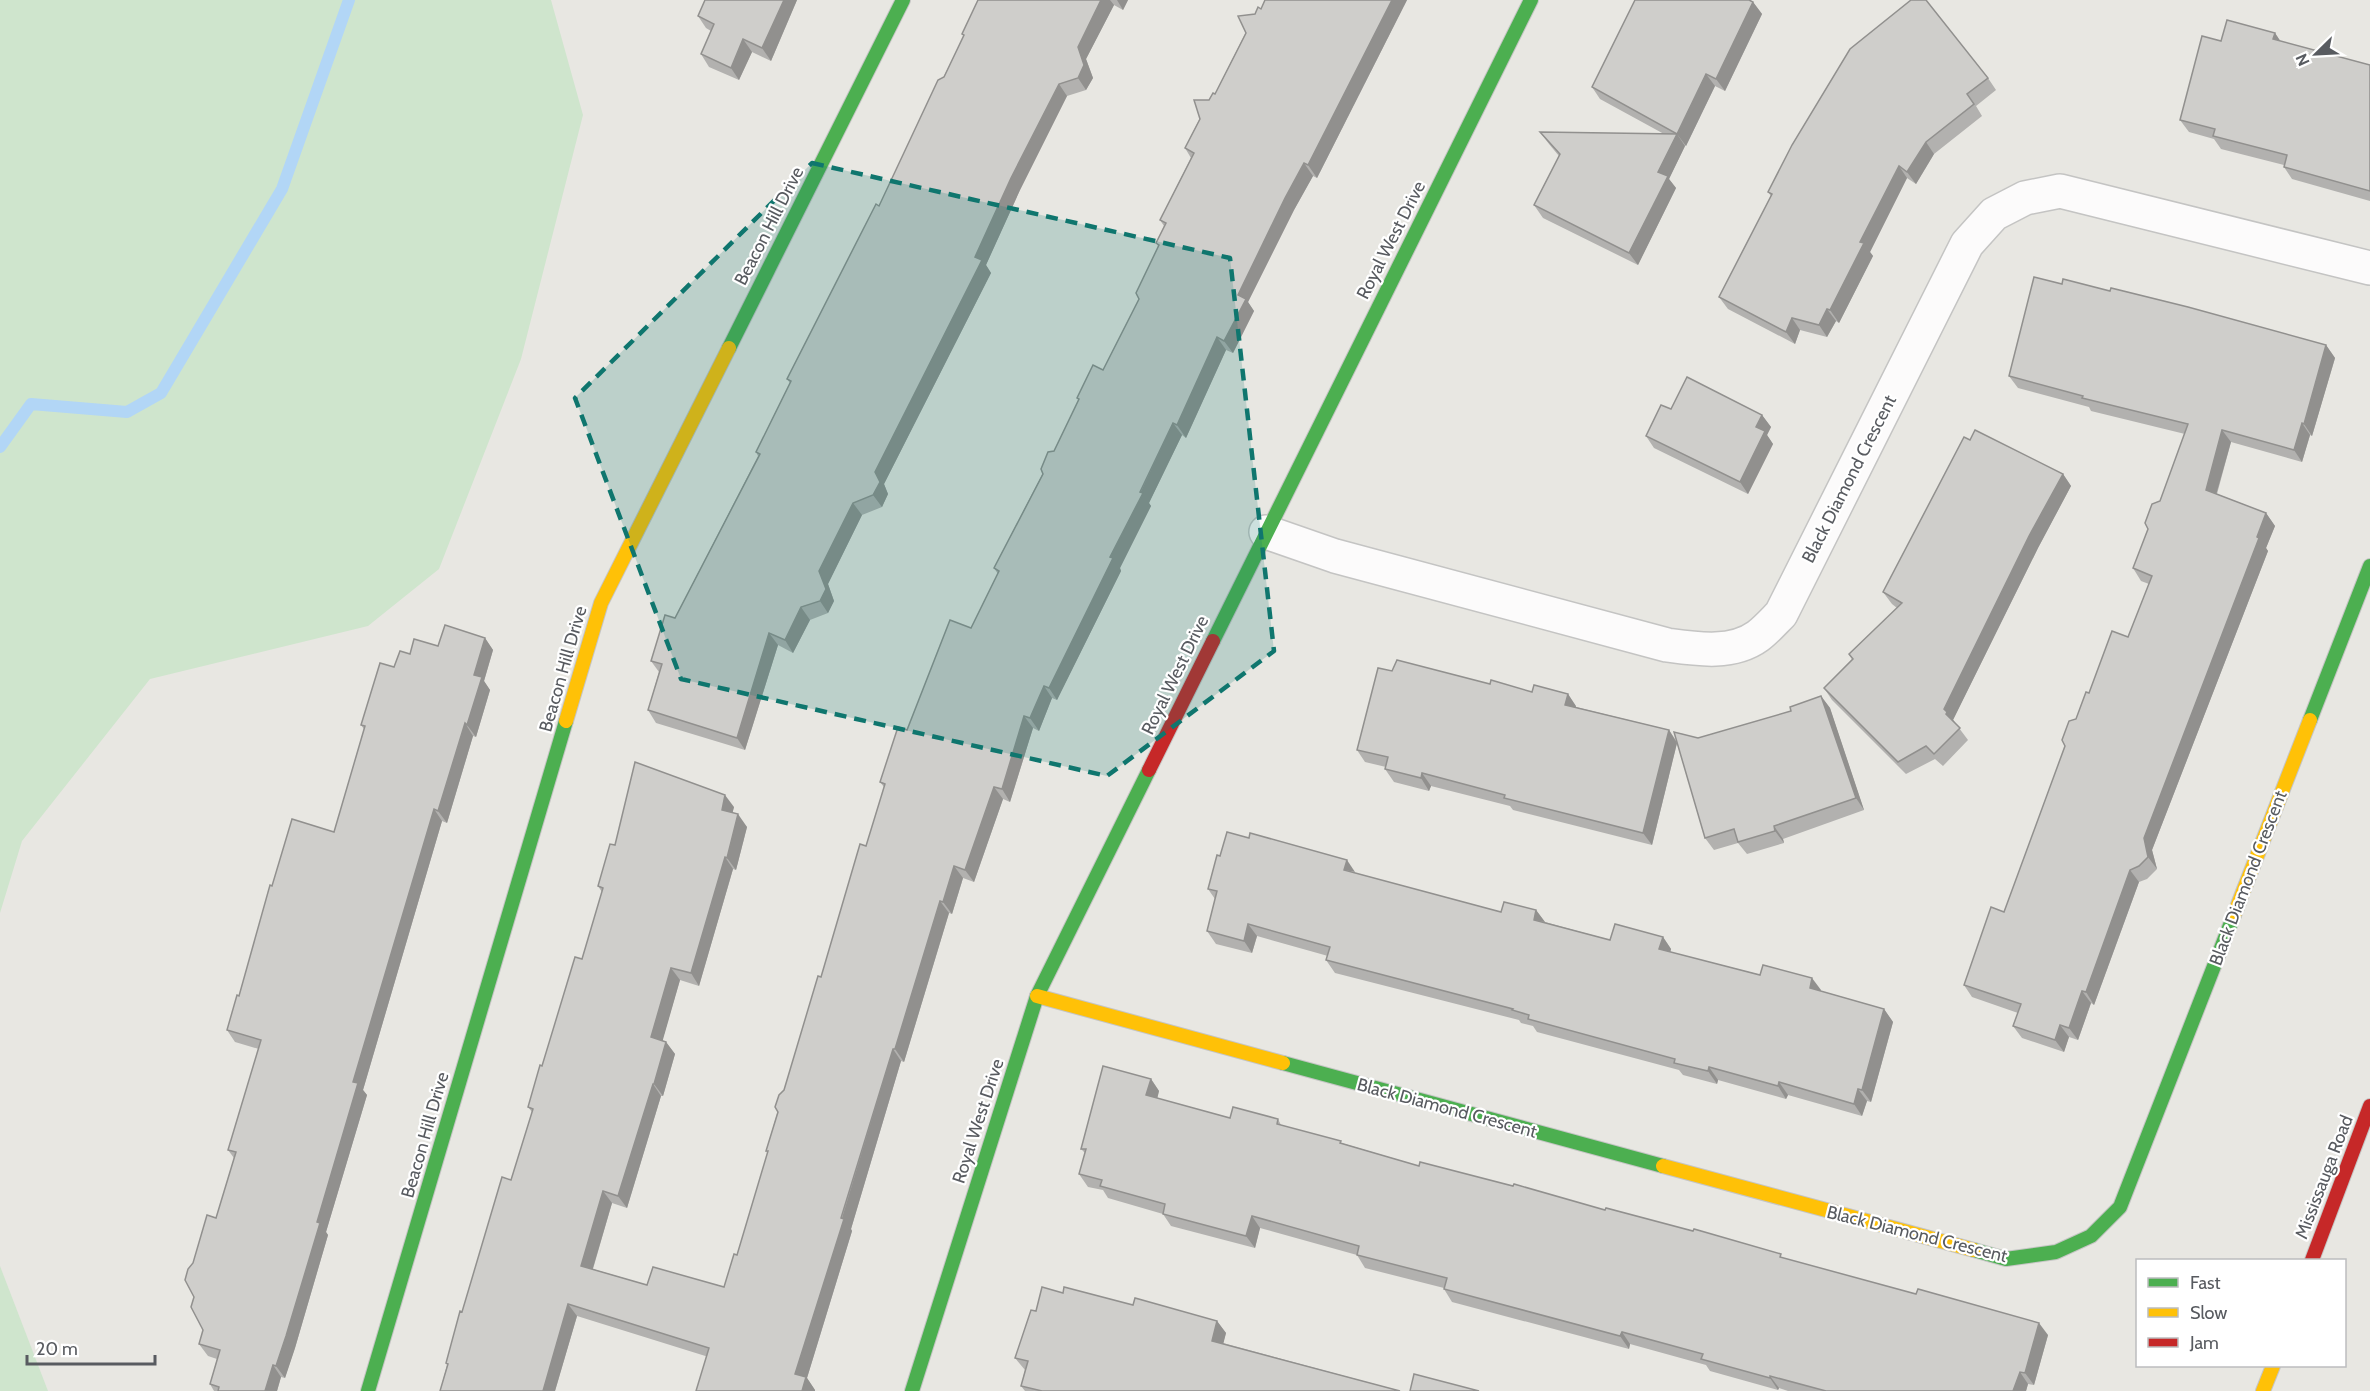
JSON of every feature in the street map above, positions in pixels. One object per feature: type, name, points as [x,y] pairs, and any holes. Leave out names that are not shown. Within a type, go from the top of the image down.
[{"type":"street","name":"Beacon Hill Drive","points":[[368,1391],[601,603],[903,0]]},
{"type":"street","name":"Royal West Drive","points":[[912,1391],[1037,996],[1532,0]]},
{"type":"street","name":"Black Diamond Crescent","points":[[1266,532],[1335,556],[1667,645],[1701,650],[1730,648],[1757,637],[1781,614],[1967,244],[1994,214],[2025,198],[2060,191],[2370,268]]},
{"type":"street","name":"Black Diamond Crescent","points":[[1037,996],[2006,1259],[2042,1257],[2073,1246],[2100,1230],[2120,1207],[2370,566]]},
{"type":"street","name":"Mississauga Road","points":[[2312,1259],[2370,1106]]},
{"type":"street","points":[[2263,1391],[2272,1367]]},
{"type":"highlighted area","points":[[812,163],[1230,258],[1274,651],[1107,776],[681,679],[575,398]]},
{"type":"green space","points":[[0,0],[551,0],[583,115],[521,359],[439,569],[368,626],[150,679],[22,841],[0,913]]},
{"type":"green space","points":[[0,1266],[48,1391],[0,1391]]},
{"type":"building","points":[[705,0],[784,0],[762,48],[743,39],[731,68],[701,54],[714,24],[698,16]]},
{"type":"building","points":[[978,0],[1101,0],[1078,47],[1084,65],[1078,78],[1059,84],[1011,178],[975,257],[982,260],[875,472],[880,482],[873,495],[853,503],[819,571],[826,589],[820,601],[801,607],[785,640],[769,633],[737,738],[648,710],[662,664],[651,661],[665,615],[675,618],[760,454],[756,452],[791,381],[787,379],[876,204],[879,206],[938,80],[944,77]]},
{"type":"building","points":[[1265,0],[1392,0],[1308,165],[1304,163],[1285,198],[1238,295],[1246,299],[1224,341],[1217,337],[1177,425],[1173,423],[1140,492],[1143,493],[1110,557],[1113,558],[1049,688],[1044,686],[1030,718],[1024,716],[1002,789],[994,787],[965,870],[954,866],[943,902],[940,901],[895,1049],[893,1049],[841,1218],[844,1219],[795,1374],[806,1377],[802,1391],[696,1391],[709,1348],[568,1304],[543,1391],[440,1391],[460,1311],[462,1312],[502,1177],[511,1180],[533,1109],[528,1107],[540,1065],[542,1066],[575,957],[582,959],[603,888],[598,886],[610,844],[615,845],[635,762],[725,795],[722,810],[738,814],[727,858],[725,857],[691,973],[671,968],[651,1037],[666,1042],[654,1084],[618,1196],[603,1191],[581,1266],[647,1285],[653,1267],[724,1287],[734,1254],[737,1255],[768,1151],[766,1151],[778,1112],[775,1107],[779,1095],[784,1090],[818,976],[821,977],[860,844],[866,846],[885,784],[880,782],[898,727],[907,730],[950,620],[971,628],[999,571],[994,568],[1043,474],[1041,469],[1048,452],[1054,451],[1093,365],[1103,370],[1139,299],[1136,293],[1159,245],[1156,243],[1166,223],[1160,220],[1194,153],[1185,148],[1200,119],[1194,100],[1209,100],[1213,93],[1215,94],[1246,33],[1238,16],[1255,14],[1258,7],[1261,9]]},
{"type":"building","points":[[1635,0],[1749,0],[1753,2],[1716,79],[1706,74],[1677,134],[1592,87]]},
{"type":"building","points":[[1911,0],[1926,0],[1988,78],[1967,94],[1974,104],[1926,142],[1907,172],[1899,166],[1860,242],[1864,243],[1830,310],[1827,309],[1819,325],[1792,318],[1786,332],[1719,297],[1772,194],[1768,192],[1792,145],[1850,49]]},
{"type":"building","points":[[2227,20],[2275,33],[2273,39],[2370,65],[2370,191],[2284,167],[2287,155],[2213,136],[2215,129],[2180,120],[2202,36],[2221,41]]},
{"type":"building","points":[[1540,132],[1677,134],[1658,172],[1668,176],[1629,253],[1534,205],[1560,154]]},
{"type":"building","points":[[2034,277],[2062,284],[2063,279],[2110,291],[2111,288],[2326,345],[2304,424],[2302,423],[2294,450],[2222,430],[2206,490],[2266,513],[2257,537],[2259,538],[2144,838],[2148,857],[2139,866],[2130,870],[2086,992],[2082,991],[2069,1028],[2060,1025],[2055,1040],[2013,1026],[2021,1004],[1964,985],[1991,907],[2004,912],[2065,746],[2062,740],[2069,721],[2076,719],[2086,692],[2089,693],[2112,631],[2128,637],[2152,576],[2133,568],[2148,529],[2145,523],[2152,504],[2160,501],[2188,424],[2082,398],[2083,396],[2009,376]]},
{"type":"building","points":[[1687,377],[1762,415],[1756,427],[1765,431],[1740,482],[1646,436],[1661,405],[1671,409]]},
{"type":"building","points":[[1975,430],[2063,474],[2029,536],[1944,709],[1960,728],[1934,754],[1926,746],[1898,762],[1824,688],[1853,659],[1849,654],[1902,603],[1883,592],[1964,437],[1970,440]]},
{"type":"building","points":[[445,625],[485,638],[474,675],[482,677],[467,725],[465,723],[438,811],[434,809],[353,1082],[358,1083],[317,1222],[320,1223],[276,1366],[273,1365],[265,1391],[218,1391],[219,1387],[210,1384],[220,1350],[199,1344],[203,1330],[191,1307],[194,1297],[185,1280],[188,1269],[193,1263],[207,1215],[216,1218],[236,1152],[228,1150],[261,1040],[227,1030],[237,995],[239,996],[270,885],[272,886],[292,819],[334,832],[365,726],[361,725],[380,663],[394,667],[400,651],[410,654],[414,639],[438,646]]},
{"type":"building","points":[[1397,660],[1490,684],[1491,680],[1532,692],[1534,685],[1568,694],[1565,705],[1669,730],[1643,833],[1504,798],[1505,795],[1422,773],[1421,778],[1385,769],[1388,757],[1357,750],[1378,668],[1392,671]]},
{"type":"building","points":[[1821,696],[1856,798],[1774,826],[1775,831],[1738,842],[1734,829],[1705,838],[1674,732],[1698,738],[1791,711],[1790,707]]},
{"type":"building","points":[[1227,832],[1249,838],[1250,833],[1347,860],[1344,870],[1501,912],[1504,902],[1536,910],[1534,920],[1610,940],[1615,924],[1663,937],[1659,949],[1760,975],[1763,965],[1812,978],[1810,988],[1884,1009],[1862,1090],[1858,1089],[1854,1104],[1779,1082],[1778,1086],[1709,1067],[1708,1071],[1674,1063],[1675,1059],[1528,1019],[1529,1015],[1513,1009],[1326,960],[1330,947],[1248,924],[1244,941],[1207,931],[1217,891],[1208,889],[1217,855],[1220,856]]},
{"type":"building","points":[[1103,1066],[1151,1079],[1146,1095],[1230,1118],[1233,1107],[1278,1119],[1277,1124],[1341,1141],[1340,1143],[1419,1166],[1420,1162],[1513,1186],[1514,1184],[1605,1210],[1606,1208],[1693,1231],[1694,1229],[1781,1254],[1780,1257],[1916,1294],[1918,1289],[2039,1323],[2025,1373],[2020,1372],[2013,1391],[1826,1391],[1701,1359],[1703,1354],[1622,1332],[1620,1336],[1444,1289],[1447,1278],[1357,1255],[1359,1246],[1252,1216],[1246,1236],[1163,1214],[1165,1204],[1100,1186],[1102,1180],[1079,1174],[1086,1149],[1081,1149]]},
{"type":"building","points":[[1042,1287],[1063,1293],[1064,1287],[1133,1305],[1135,1298],[1217,1321],[1212,1341],[1400,1391],[1042,1391],[1021,1386],[1028,1361],[1015,1358],[1031,1310],[1036,1311]]},
{"type":"building","points":[[1414,1374],[1479,1391],[1410,1391]]},
{"type":"waterway","points":[[0,447],[31,404],[127,412],[161,393],[282,189],[349,0]]},
{"type":"traffic: fast","points":[[729,348],[903,0]]},
{"type":"traffic: fast","points":[[1213,641],[1531,0]]},
{"type":"traffic: fast","points":[[2310,720],[2370,566]]},
{"type":"traffic: fast","points":[[368,1391],[566,721]]},
{"type":"traffic: fast","points":[[912,1391],[1037,996],[1149,770]]},
{"type":"traffic: fast","points":[[1974,1250],[2006,1259],[2056,1252],[2091,1236],[2120,1207],[2234,915]]},
{"type":"traffic: fast","points":[[1283,1063],[1663,1166]]},
{"type":"traffic: slow","points":[[566,721],[601,603],[729,348]]},
{"type":"traffic: slow","points":[[2234,915],[2310,720]]},
{"type":"traffic: slow","points":[[1037,996],[1283,1063]]},
{"type":"traffic: slow","points":[[1663,1166],[1974,1250]]},
{"type":"traffic: slow","points":[[2263,1391],[2273,1367]]},
{"type":"traffic: jam","points":[[1149,770],[1213,641]]},
{"type":"traffic: jam","points":[[2312,1259],[2370,1106]]}]
